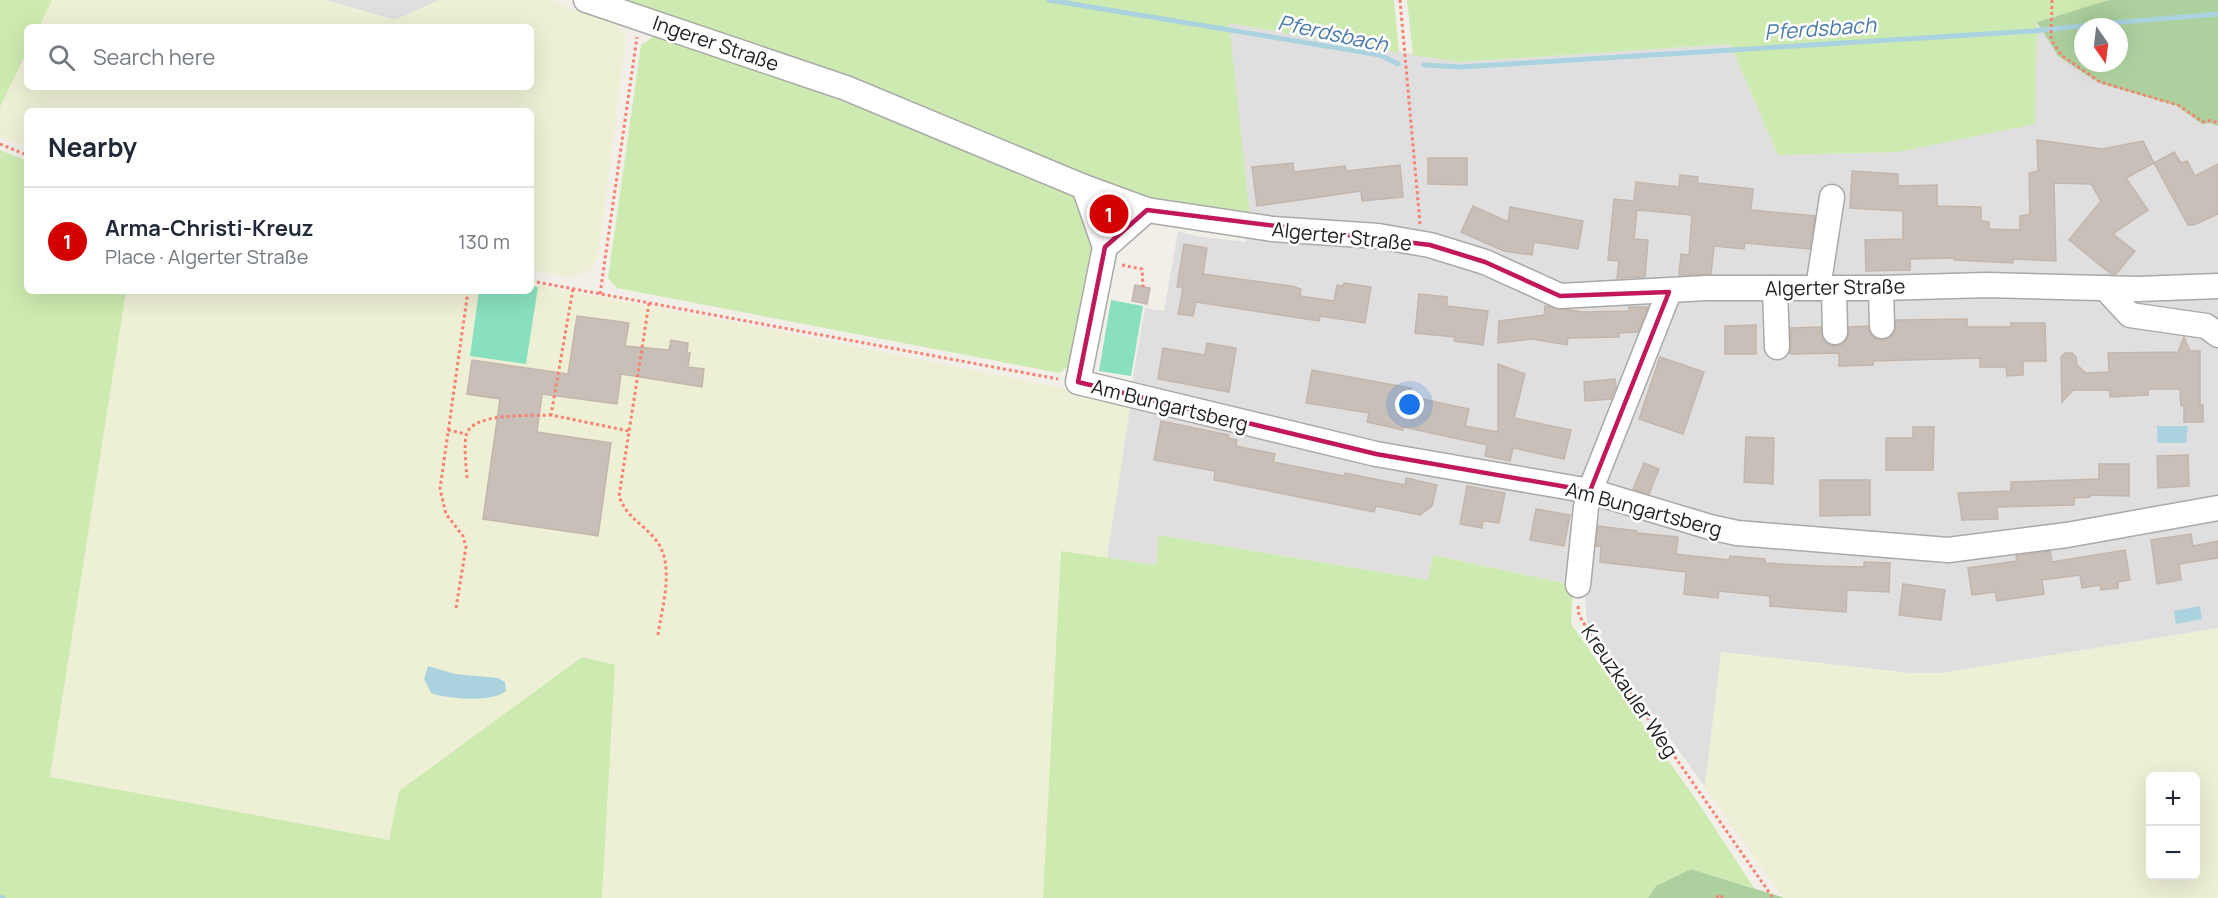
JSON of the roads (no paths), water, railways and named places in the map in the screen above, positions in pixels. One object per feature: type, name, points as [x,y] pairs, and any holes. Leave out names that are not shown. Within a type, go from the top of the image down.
[{"type":"street","name":"Ingerer Straße","points":[[586,0],[846,88]]},
{"type":"street","name":"Algerter Straße","points":[[846,88],[1084,187],[1147,210],[1272,229],[1378,236],[1422,244],[1485,261],[1560,296],[1670,292],[1706,288],[1881,288],[1987,285],[2105,288],[2218,286]]},
{"type":"street","points":[[1084,187],[1105,247],[1147,210]]},
{"type":"street","points":[[1832,197],[1826,288],[1836,332]]},
{"type":"street","name":"Am Bungartsberg","points":[[1105,247],[1078,382],[1376,454],[1590,491],[1737,533],[1948,550],[2067,535],[2218,508]]},
{"type":"street","points":[[1775,288],[1777,347]]},
{"type":"street","points":[[1881,288],[1882,326]]},
{"type":"street","points":[[2105,288],[2130,315],[2206,326],[2218,335]]},
{"type":"street","points":[[1578,585],[1586,507],[1590,491],[1670,292]]},
{"type":"water","points":[[2157,426],[2188,426],[2186,443],[2158,443]]},
{"type":"water","points":[[2200,606],[2202,619],[2176,624],[2174,611]]},
{"type":"water","points":[[428,666],[455,674],[498,678],[505,682],[506,691],[499,695],[481,698],[448,697],[431,693],[424,679]]},
{"type":"waterway","name":"Pferdsbach","points":[[1049,0],[1380,55],[1398,64]]},
{"type":"waterway","name":"Pferdsbach","points":[[1424,65],[1461,67],[2033,31],[2218,14]]},
{"type":"place","name":"Arma-Christi-Kreuz","points":[[1109,214]]}]
